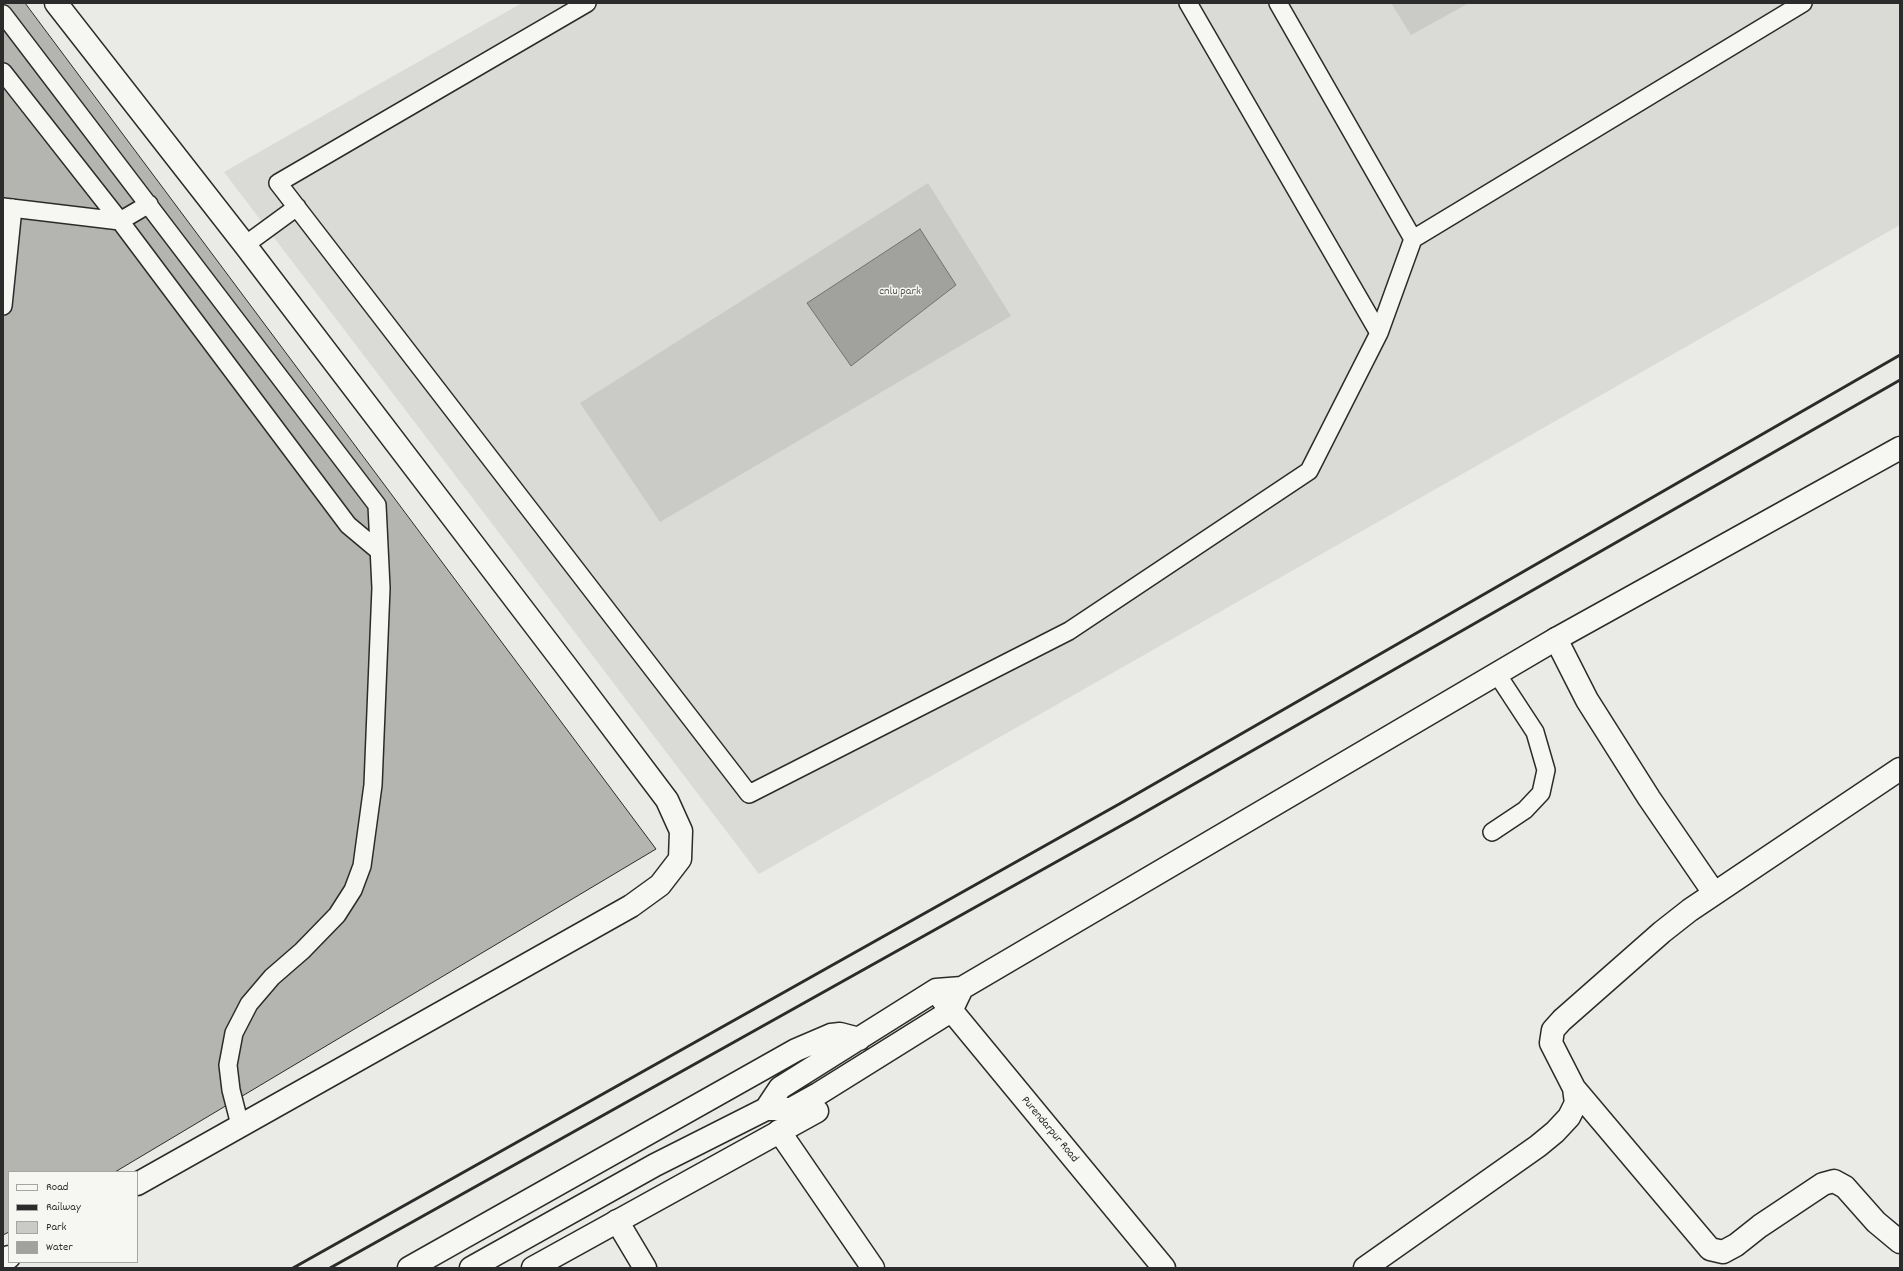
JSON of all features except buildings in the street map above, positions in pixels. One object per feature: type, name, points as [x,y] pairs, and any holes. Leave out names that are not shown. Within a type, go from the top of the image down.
[{"type":"street","points":[[56,3],[245,245],[662,794],[681,831],[680,859],[660,885],[631,906],[138,1183]]},
{"type":"street","points":[[766,1109],[780,1088],[936,990],[962,988],[1556,639],[1900,448]]},
{"type":"street","points":[[1556,639],[1587,700],[1649,798],[1714,893]]},
{"type":"street","points":[[1900,769],[1714,893],[1662,932],[1553,1030],[1551,1043],[1574,1088],[1710,1250],[1723,1252],[1736,1246],[1760,1226],[1823,1184],[1834,1181],[1845,1187],[1876,1222],[1900,1242]]},
{"type":"street","points":[[472,1268],[655,1165],[766,1109],[791,1109],[818,1094],[951,1011],[962,988]]},
{"type":"street","name":"Purendarpur Road","points":[[936,990],[951,1011],[1164,1268]]},
{"type":"street","points":[[409,1268],[796,1050],[831,1035],[840,1034],[859,1039]]},
{"type":"street","points":[[533,1268],[823,1107],[831,1101],[838,1081]]},
{"type":"street","points":[[1365,1268],[1555,1132],[1569,1117],[1576,1103],[1574,1088]]},
{"type":"street","points":[[779,1131],[873,1268]]},
{"type":"street","points":[[617,1221],[644,1268]]},
{"type":"lane","points":[[587,3],[278,183],[749,794],[1069,631],[1309,471],[1379,333],[1413,239],[1803,3]]},
{"type":"lane","points":[[1188,3],[1379,333]]},
{"type":"lane","points":[[1278,3],[1413,239]]},
{"type":"lane","points":[[3,14],[377,505],[381,588],[373,785],[362,866],[353,890],[337,915],[302,951],[272,977],[249,1004],[234,1033],[228,1065],[240,1125]]},
{"type":"lane","points":[[3,72],[120,221],[348,526],[379,551]]},
{"type":"lane","points":[[3,306],[8,207],[120,221],[149,204]]},
{"type":"lane","points":[[245,245],[297,207]]},
{"type":"lane","points":[[1492,832],[1524,810],[1541,793],[1546,770],[1535,732],[1497,674]]},
{"type":"shaded area","points":[[522,3],[1900,3],[1900,225],[759,874],[224,172]]},
{"type":"green space","points":[[1391,3],[1469,3],[1411,35]]},
{"type":"green space","name":"cnlu park","points":[[928,183],[1011,316],[660,522],[580,403]]},
{"type":"water","points":[[920,229],[956,285],[851,366],[807,303]]},
{"type":"railway","points":[[293,1268],[1121,803],[1900,355]]},
{"type":"railway","points":[[330,1268],[1133,819],[1900,380]]}]
